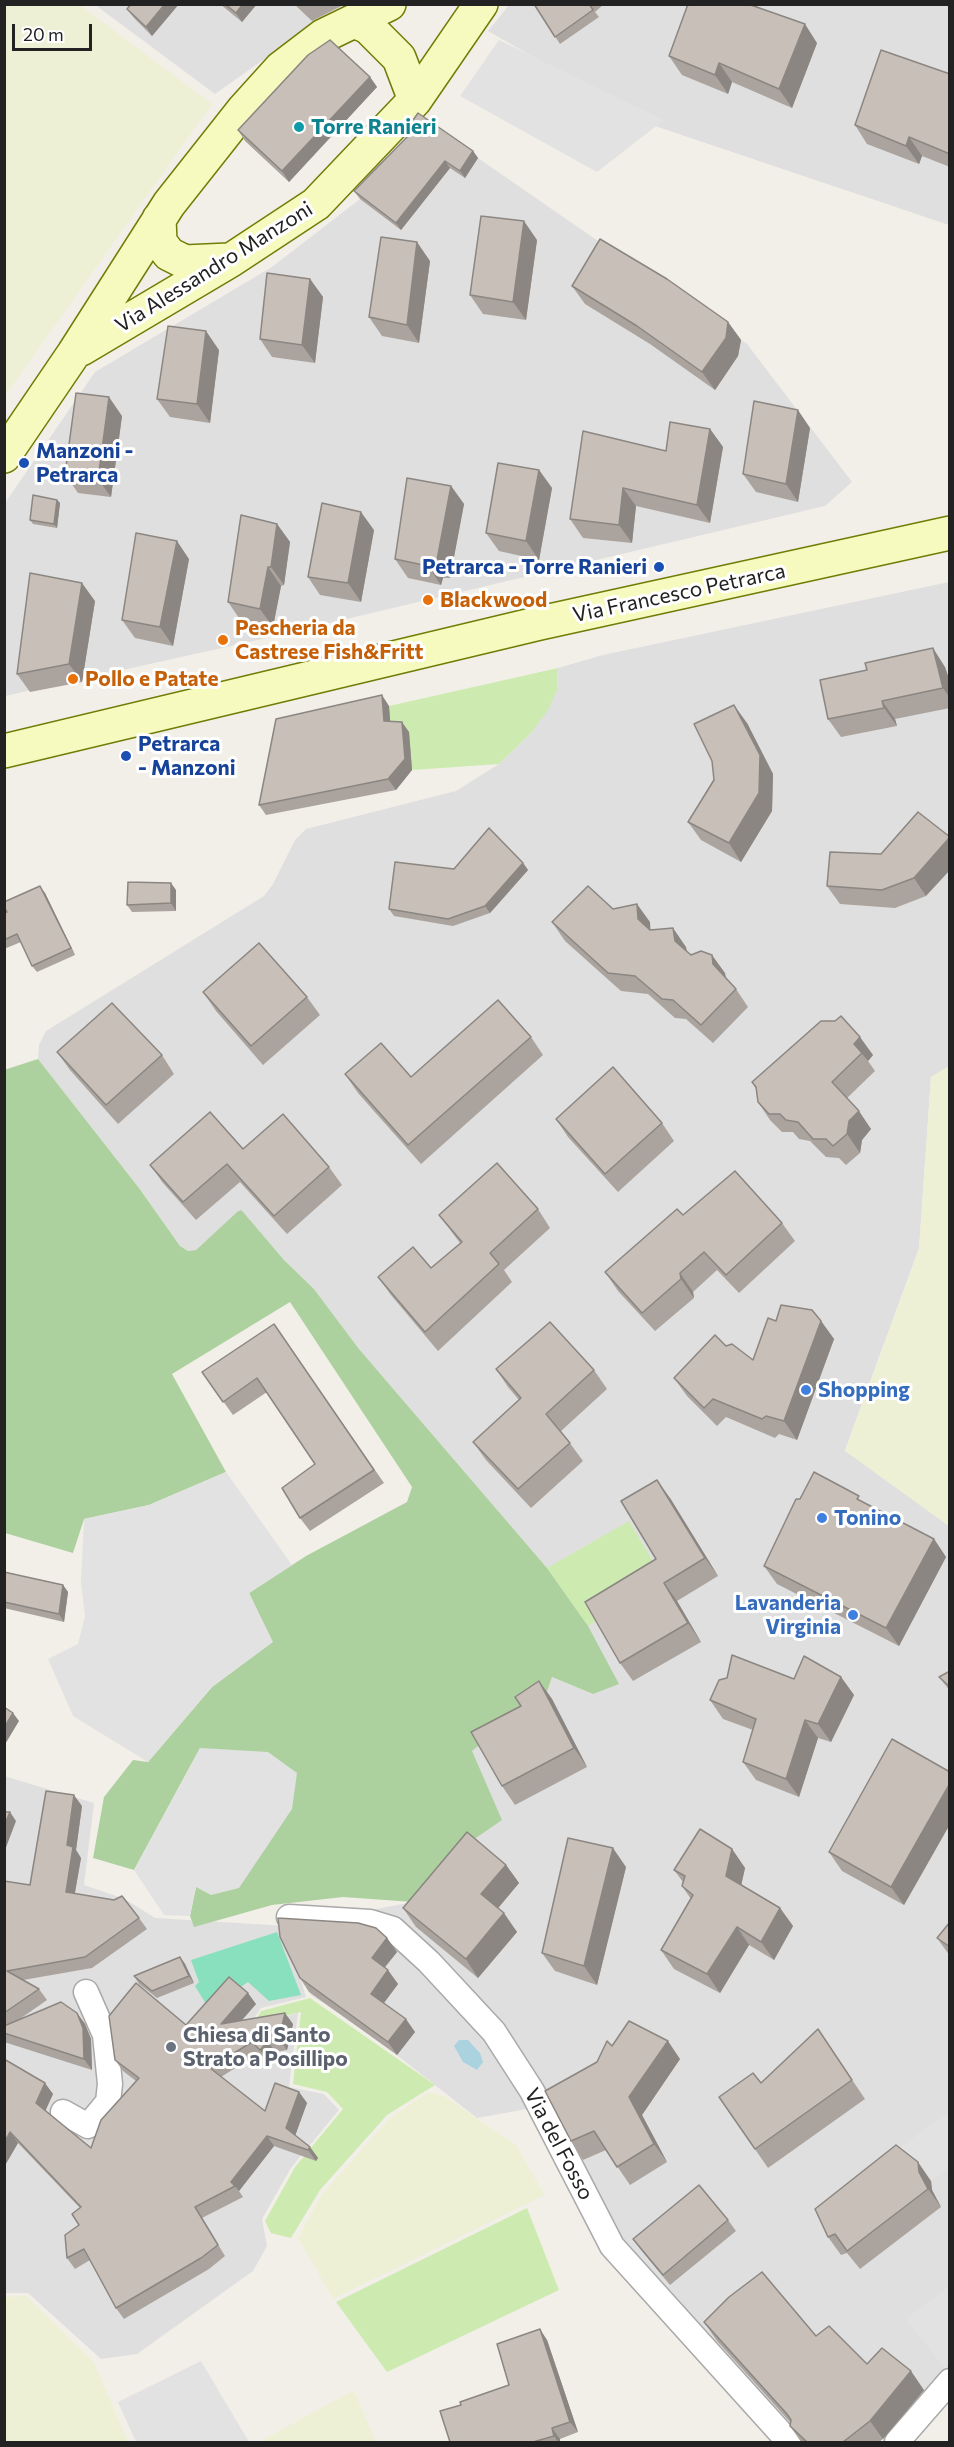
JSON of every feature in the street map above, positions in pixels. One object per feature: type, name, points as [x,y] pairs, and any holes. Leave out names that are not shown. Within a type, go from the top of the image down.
[{"type":"street","name":"Via Alessandro Manzoni","points":[[4,456],[74,353],[159,219],[237,118],[281,68],[322,36],[389,4]]},
{"type":"street","name":"Via Alessandro Manzoni","points":[[74,353],[231,260],[316,204],[415,100],[481,4]]},
{"type":"street","points":[[354,21],[368,27],[385,41],[399,58],[415,100]]},
{"type":"street","points":[[159,219],[160,242],[169,254],[185,262],[231,260]]},
{"type":"street","name":"Via Francesco Petrarca","points":[[11,747],[540,623],[950,533]]},
{"type":"street","name":"Via del Fosso","points":[[289,1917],[370,1922],[393,1929],[429,1962],[494,2032],[526,2081],[612,2246],[789,2442]]},
{"type":"street","points":[[63,2112],[88,2126],[108,2102],[110,2084],[105,2035],[86,1992]]},
{"type":"street","points":[[897,2442],[950,2381]]},
{"type":"shaded area","points":[[99,4],[359,5],[314,24],[215,94],[98,7]]},
{"type":"shaded area","points":[[509,5],[949,5],[949,225],[652,125],[488,31]]},
{"type":"shaded area","points":[[499,40],[664,120],[597,172],[460,96]]},
{"type":"shaded area","points":[[423,120],[747,344],[852,482],[825,506],[249,642],[5,696],[5,503],[95,372],[272,267],[360,199]]},
{"type":"shaded area","points":[[949,582],[949,1066],[931,1078],[919,1248],[845,1450],[949,1526],[949,2377],[877,2442],[796,2442],[613,2234],[549,2105],[477,2118],[375,2038],[311,1995],[297,1966],[306,1997],[261,2008],[248,2027],[298,2013],[289,2087],[324,2094],[339,2110],[291,2168],[262,2219],[267,2246],[253,2271],[137,2354],[101,2359],[28,2293],[5,2293],[4,1776],[94,1803],[84,1885],[125,1899],[155,1918],[287,1926],[413,1902],[472,1751],[547,1692],[552,1677],[593,1694],[588,1626],[547,1568],[359,1349],[314,1289],[284,1260],[244,1213],[237,1212],[196,1250],[188,1251],[180,1246],[139,1188],[38,1059],[39,1045],[46,1031],[264,896],[273,884],[295,840],[306,829],[456,791],[499,764],[531,733],[557,690],[558,668],[603,655]]},
{"type":"shaded area","points":[[226,1472],[292,1565],[249,1593],[273,1642],[212,1687],[148,1762],[73,1716],[48,1659],[78,1644],[85,1616],[81,1582],[84,1519],[149,1505]]},
{"type":"shaded area","points":[[200,1748],[268,1752],[297,1773],[292,1809],[239,1888],[211,1895],[196,1887],[190,1916],[164,1915],[134,1870]]},
{"type":"shaded area","points":[[949,2111],[949,2168],[931,2181],[909,2163],[898,2149]]},
{"type":"shaded area","points":[[949,2286],[949,2366],[945,2369],[906,2319]]},
{"type":"shaded area","points":[[201,2361],[249,2442],[136,2442],[118,2402]]},
{"type":"green space","points":[[5,4],[80,5],[212,104],[5,396]]},
{"type":"green space","points":[[558,668],[557,690],[548,710],[531,733],[499,764],[412,770],[391,731],[389,706]]},
{"type":"green space","points":[[38,1059],[139,1188],[180,1246],[188,1251],[196,1250],[237,1212],[241,1210],[244,1213],[284,1260],[314,1289],[359,1349],[547,1568],[588,1626],[619,1684],[593,1694],[552,1677],[547,1692],[472,1751],[502,1820],[467,1844],[413,1902],[343,1897],[272,1905],[194,1927],[190,1916],[196,1887],[200,1748],[134,1870],[93,1858],[104,1797],[133,1760],[148,1762],[212,1687],[272,1642],[249,1593],[306,1556],[407,1502],[412,1487],[290,1302],[172,1374],[226,1472],[149,1505],[84,1519],[73,1553],[5,1533],[4,1070]]},
{"type":"green space","points":[[949,1066],[949,1526],[845,1451],[919,1249],[931,1077]]},
{"type":"green space","points":[[629,1521],[664,1580],[588,1626],[547,1568]]},
{"type":"green space","points":[[277,1932],[301,1995],[269,2001],[248,1982],[209,2009],[195,1986],[199,1982],[191,1960]]},
{"type":"green space","points":[[310,1998],[435,2085],[387,2115],[320,2190],[291,2238],[271,2233],[265,2221],[295,2167],[343,2109],[327,2092],[293,2084],[301,2012],[253,2024],[261,2011]]},
{"type":"green space","points":[[428,2092],[444,2096],[516,2145],[545,2195],[333,2299],[298,2238],[322,2194],[390,2118]]},
{"type":"green space","points":[[527,2208],[559,2290],[387,2372],[336,2302]]},
{"type":"green space","points":[[26,2296],[94,2362],[128,2442],[5,2442],[5,2297]]},
{"type":"green space","points":[[354,2390],[376,2442],[259,2442]]},
{"type":"water","points":[[459,2040],[468,2040],[480,2053],[483,2062],[477,2070],[463,2062],[454,2046]]},
{"type":"building","points":[[131,4],[165,4],[146,27],[127,9]]},
{"type":"building","points":[[225,4],[243,4],[236,13]]},
{"type":"building","points":[[534,4],[591,4],[593,10],[555,37]]},
{"type":"building","points":[[688,4],[748,4],[805,24],[779,89],[719,63],[715,75],[669,56]]},
{"type":"building","name":"Torre Ranieri","points":[[330,40],[370,77],[282,171],[238,130],[308,55]]},
{"type":"building","points":[[881,50],[950,74],[950,154],[909,137],[906,146],[855,125]]},
{"type":"building","points":[[418,113],[473,151],[460,171],[445,161],[396,223],[354,191],[408,136],[404,133]]},
{"type":"building","points":[[481,216],[524,221],[513,302],[470,295]]},
{"type":"building","points":[[381,237],[417,242],[407,325],[369,317]]},
{"type":"building","points":[[600,239],[667,279],[728,322],[726,338],[702,372],[637,326],[572,286]]},
{"type":"building","points":[[267,273],[310,279],[302,345],[260,339]]},
{"type":"building","points":[[168,326],[206,331],[197,404],[157,399]]},
{"type":"building","points":[[76,393],[109,397],[98,479],[65,474]]},
{"type":"building","points":[[754,401],[798,410],[786,484],[743,474]]},
{"type":"building","points":[[670,422],[710,429],[697,505],[623,488],[619,525],[570,519],[583,431],[666,451]]},
{"type":"building","points":[[498,463],[539,470],[526,541],[486,533]]},
{"type":"building","points":[[407,478],[451,486],[437,560],[431,559],[428,566],[395,559]]},
{"type":"building","points":[[33,495],[57,500],[54,524],[30,520]]},
{"type":"building","points":[[322,503],[361,512],[348,583],[308,577]]},
{"type":"building","points":[[241,515],[277,524],[271,567],[268,567],[260,609],[228,602]]},
{"type":"building","points":[[136,533],[177,541],[160,627],[122,620]]},
{"type":"building","points":[[30,573],[82,583],[69,664],[17,674]]},
{"type":"building","points":[[933,648],[943,688],[882,701],[884,708],[828,719],[820,680],[867,670],[865,663]]},
{"type":"building","points":[[382,695],[384,721],[402,722],[405,759],[388,779],[259,805],[276,719]]},
{"type":"building","points":[[734,705],[760,755],[759,793],[729,843],[688,822],[714,780],[712,761],[694,724]]},
{"type":"building","points":[[918,812],[950,837],[914,878],[882,890],[827,886],[830,852],[881,854]]},
{"type":"building","points":[[489,828],[523,863],[485,906],[448,919],[389,909],[395,862],[454,869]]},
{"type":"building","points":[[128,882],[171,883],[171,903],[127,905]]},
{"type":"building","points":[[40,886],[71,948],[32,966],[17,934],[4,940],[4,913],[7,912],[4,902]]},
{"type":"building","points":[[588,886],[613,909],[637,904],[638,919],[650,930],[673,928],[675,941],[691,955],[701,951],[712,955],[713,964],[736,989],[701,1025],[673,1000],[662,999],[635,976],[608,973],[552,922]]},
{"type":"building","points":[[259,943],[307,997],[251,1046],[203,992]]},
{"type":"building","points":[[498,1000],[531,1037],[408,1145],[345,1074],[381,1043],[411,1077]]},
{"type":"building","points":[[112,1003],[162,1055],[106,1105],[57,1052]]},
{"type":"building","points":[[841,1016],[860,1037],[854,1044],[862,1053],[832,1082],[859,1111],[849,1121],[847,1134],[833,1146],[826,1139],[813,1139],[798,1122],[786,1120],[780,1114],[769,1114],[758,1102],[756,1087],[752,1082],[821,1021],[835,1021]]},
{"type":"building","points":[[613,1067],[662,1123],[605,1174],[556,1119]]},
{"type":"building","points":[[210,1112],[243,1149],[283,1114],[329,1167],[274,1216],[227,1164],[183,1202],[150,1165]]},
{"type":"building","points":[[497,1163],[538,1209],[490,1253],[499,1264],[425,1332],[378,1277],[413,1247],[431,1268],[462,1242],[439,1215]]},
{"type":"building","points":[[735,1171],[782,1223],[726,1275],[704,1252],[680,1273],[681,1279],[642,1313],[605,1272],[677,1209],[683,1215]]},
{"type":"building","points":[[781,1305],[812,1310],[821,1321],[784,1421],[766,1416],[762,1419],[713,1399],[704,1408],[674,1378],[715,1335],[726,1346],[732,1344],[753,1360],[768,1318],[776,1321]]},
{"type":"building","points":[[550,1322],[594,1370],[546,1414],[570,1443],[518,1489],[473,1442],[521,1398],[496,1369]]},
{"type":"building","points":[[274,1324],[374,1470],[300,1518],[282,1488],[315,1464],[257,1378],[223,1402],[202,1372]]},
{"type":"building","points":[[814,1472],[859,1496],[857,1499],[934,1539],[886,1628],[764,1566],[796,1499],[800,1499]]},
{"type":"building","points":[[657,1480],[705,1558],[664,1583],[688,1623],[620,1663],[585,1602],[656,1559],[621,1501]]},
{"type":"building","points":[[4,1572],[63,1585],[59,1614],[4,1602]]},
{"type":"building","points":[[732,1655],[794,1679],[804,1656],[841,1677],[818,1724],[805,1720],[786,1779],[743,1762],[756,1719],[710,1700],[719,1680],[727,1678]]},
{"type":"building","points":[[950,1671],[950,1687],[939,1677]]},
{"type":"building","points":[[539,1681],[574,1748],[502,1786],[471,1732],[521,1706],[515,1697]]},
{"type":"building","points":[[4,1707],[13,1713],[4,1728]]},
{"type":"building","points":[[892,1739],[950,1772],[950,1783],[891,1887],[829,1852]]},
{"type":"building","points":[[46,1791],[74,1795],[67,1845],[73,1847],[66,1892],[114,1900],[122,1896],[139,1918],[85,1957],[7,1971],[39,1989],[4,2013],[4,1881],[30,1885]]},
{"type":"building","points":[[4,1812],[10,1812],[4,1826]]},
{"type":"building","points":[[700,1829],[732,1849],[726,1876],[780,1908],[761,1942],[737,1927],[707,1974],[661,1950],[693,1895],[682,1886],[685,1876],[674,1870]]},
{"type":"building","points":[[467,1832],[506,1865],[481,1894],[504,1913],[466,1959],[403,1908]]},
{"type":"building","points":[[568,1838],[613,1848],[584,1966],[542,1953]]},
{"type":"building","points":[[278,1918],[358,1923],[376,1928],[387,1938],[372,1958],[388,1970],[371,1994],[406,2019],[388,2042],[300,1978],[280,1937]]},
{"type":"building","points":[[950,1922],[950,1947],[937,1938]]},
{"type":"building","points":[[180,1957],[189,1976],[152,1991],[134,1976]]},
{"type":"building","points":[[229,1977],[248,1993],[221,2024],[285,2013],[279,2039],[268,2041],[260,2050],[252,2042],[210,2068],[265,2111],[275,2083],[299,2092],[286,2128],[310,2147],[308,2150],[267,2136],[231,2182],[235,2186],[195,2207],[218,2245],[201,2258],[116,2308],[84,2249],[67,2258],[65,2235],[79,2225],[72,2214],[81,2207],[10,2132],[4,2143],[4,2059],[45,2083],[36,2103],[91,2148],[101,2120],[139,2078],[115,2060],[109,2016],[136,1983],[186,2025]]},
{"type":"building","points":[[61,2002],[77,2013],[83,2028],[84,2059],[4,2033],[4,2026]]},
{"type":"building","points":[[629,2021],[668,2041],[629,2097],[654,2144],[617,2167],[594,2131],[571,2141],[545,2091],[597,2062],[607,2041],[612,2046]]},
{"type":"building","points":[[818,2029],[852,2080],[755,2149],[719,2097],[753,2073],[761,2083]]},
{"type":"building","points":[[896,2145],[918,2162],[919,2172],[928,2189],[847,2251],[835,2234],[828,2237],[815,2209]]},
{"type":"building","points":[[699,2185],[728,2220],[663,2275],[633,2239]]},
{"type":"building","points":[[762,2272],[816,2336],[829,2326],[867,2364],[882,2348],[911,2371],[870,2421],[843,2442],[807,2442],[790,2426],[791,2420],[787,2414],[704,2322],[729,2297]]},
{"type":"building","points":[[540,2329],[570,2422],[552,2428],[554,2436],[533,2442],[450,2442],[440,2411],[509,2385],[497,2344]]},
{"type":"place","name":"Torre Ranieri","points":[[299,127]]},
{"type":"place","name":"Manzoni - Petrarca","points":[[24,463]]},
{"type":"place","name":"Petrarca - Torre Ranieri","points":[[659,567]]},
{"type":"place","name":"Blackwood","points":[[428,600]]},
{"type":"place","name":"Pescheria da Castrese Fish&Fritt","points":[[223,640]]},
{"type":"place","name":"Pollo e Patate","points":[[73,679]]},
{"type":"place","name":"Petrarca - Manzoni","points":[[126,756]]},
{"type":"place","name":"Shopping","points":[[806,1390]]},
{"type":"place","name":"Tonino","points":[[822,1518]]},
{"type":"place","name":"Lavanderia Virginia","points":[[853,1615]]},
{"type":"place","name":"Chiesa di Santo Strato a Posillipo","points":[[171,2047]]}]
